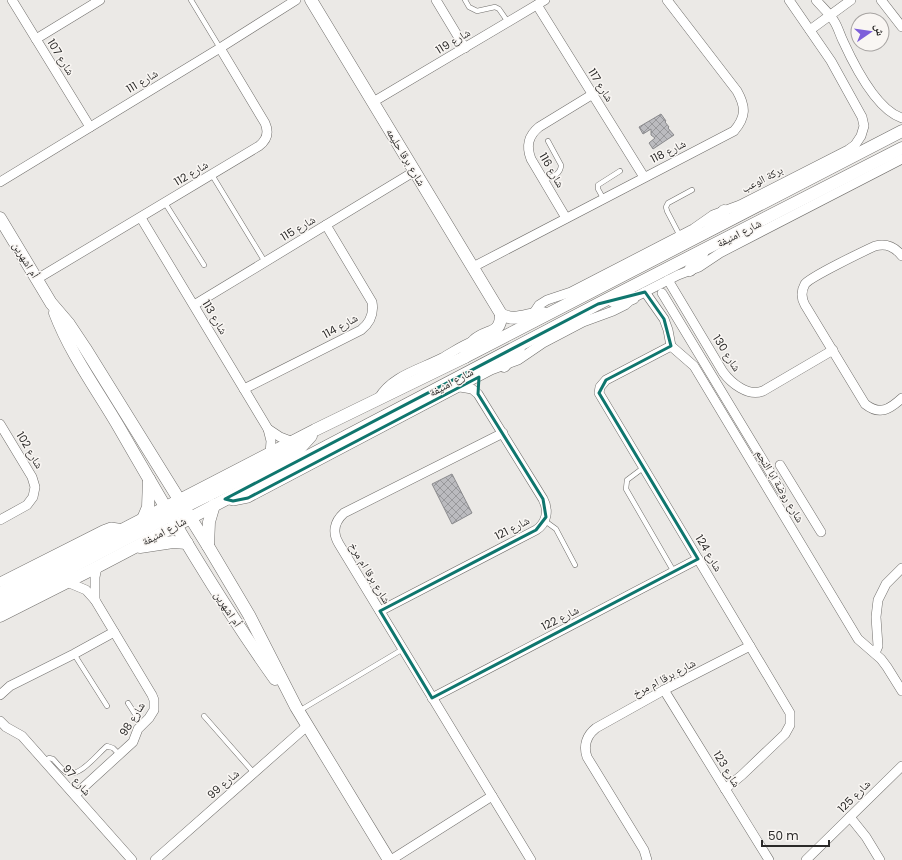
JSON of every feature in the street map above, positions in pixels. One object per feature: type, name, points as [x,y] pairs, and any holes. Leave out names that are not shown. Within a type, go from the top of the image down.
[{"type":"street","name":"شارع 107","points":[[12,0],[90,127]]},
{"type":"street","points":[[36,39],[100,0]]},
{"type":"street","name":"شارع 111","points":[[0,182],[296,0]]},
{"type":"street","name":"شارع برقا حليمه","points":[[311,0],[502,314]]},
{"type":"street","points":[[436,0],[465,48]]},
{"type":"street","name":"شارع 118","points":[[473,267],[734,131],[740,124],[743,116],[742,103],[737,91],[667,0]]},
{"type":"street","name":"بركة الوعب","points":[[533,314],[539,305],[547,300],[571,292],[680,236],[707,219],[848,150],[855,145],[862,136],[864,126],[862,117],[831,61],[789,0]]},
{"type":"street","points":[[816,0],[830,15],[835,23],[864,83],[902,118]]},
{"type":"street","points":[[810,30],[851,0]]},
{"type":"street","points":[[881,0],[902,27]]},
{"type":"street","name":"شارع 119","points":[[373,102],[541,2]]},
{"type":"street","name":"شارع 117","points":[[541,2],[593,94],[644,177]]},
{"type":"street","name":"شارع 112","points":[[37,279],[166,203],[259,146],[264,141],[267,134],[264,123],[220,48]]},
{"type":"street","name":"شارع 116","points":[[566,218],[528,153],[528,145],[533,132],[539,127],[593,94]]},
{"type":"street","name":"شارع امنيفة","points":[[0,616],[133,548],[177,512],[270,454],[315,430],[465,357],[902,131]]},
{"type":"street","name":"شارع امنيفة","points":[[0,593],[143,519],[220,502],[452,388],[524,343],[902,148]]},
{"type":"street","points":[[452,388],[495,368],[518,360],[543,343],[583,322],[613,312],[633,298],[668,280],[699,267],[720,253],[902,159]]},
{"type":"street","name":"شارع 115","points":[[194,305],[415,171]]},
{"type":"street","points":[[706,232],[724,211]]},
{"type":"street","name":"أم اشهرين","points":[[0,218],[51,303]]},
{"type":"street","name":"شارع 113","points":[[141,218],[268,429],[271,441],[270,454]]},
{"type":"street","name":"شارع 114","points":[[244,389],[361,330],[369,322],[372,312],[372,302],[326,225]]},
{"type":"street","points":[[902,256],[896,249],[888,246],[875,246],[811,279],[805,285],[802,292],[803,301],[863,400],[869,407],[878,410],[887,409],[902,398]]},
{"type":"street","points":[[690,270],[704,251]]},
{"type":"street","name":"شارع 130","points":[[668,280],[723,372],[731,382],[742,388],[753,392],[763,391],[832,350]]},
{"type":"street","points":[[645,292],[664,319],[671,346]]},
{"type":"street","points":[[662,293],[781,490]]},
{"type":"street","points":[[598,304],[633,298]]},
{"type":"street","name":"شارع امنيفة","points":[[51,303],[70,345],[97,394],[113,417],[149,479],[177,512]]},
{"type":"street","name":"شارع امنيفة","points":[[51,303],[77,336],[177,512]]},
{"type":"street","points":[[496,330],[500,324],[502,314],[509,318],[519,318],[533,314],[550,313]]},
{"type":"street","points":[[378,399],[384,390],[395,382],[441,359],[462,345],[508,325],[519,318]]},
{"type":"street","points":[[465,357],[468,348],[474,340]]},
{"type":"street","points":[[504,366],[524,343]]},
{"type":"street","name":"شارع 124","points":[[671,346],[606,380],[600,387],[599,393],[790,713],[790,725],[785,734],[742,776],[725,789]]},
{"type":"street","name":"شارع روضة ابا النجم","points":[[671,346],[694,366],[858,639],[875,653],[887,667],[902,691]]},
{"type":"street","points":[[452,388],[468,388],[478,394],[479,386],[484,374]]},
{"type":"street","name":"شارع 121","points":[[380,611],[536,530],[545,521],[547,512],[546,503],[478,394]]},
{"type":"street","points":[[113,417],[133,439],[213,570],[230,584]]},
{"type":"street","name":"شارع 102","points":[[0,424],[32,477],[35,487],[33,497],[27,505],[0,520]]},
{"type":"street","name":"شارع 113","points":[[268,429],[280,437],[293,442]]},
{"type":"street","points":[[0,605],[177,512],[290,455],[301,447],[315,430]]},
{"type":"street","name":"شارع برقا ام مرخ","points":[[503,433],[344,513],[340,517],[335,530],[336,540],[531,860]]},
{"type":"street","points":[[780,465],[821,532]]},
{"type":"street","points":[[143,519],[148,507],[149,479]]},
{"type":"street","points":[[774,498],[781,490],[791,483]]},
{"type":"street","points":[[208,546],[209,522],[220,502]]},
{"type":"street","name":"أم اشهرين","points":[[177,512],[187,543],[270,673],[297,710],[390,860]]},
{"type":"street","name":"أم اشهرين","points":[[177,512],[208,546],[249,615],[297,710]]},
{"type":"street","points":[[0,582],[103,530],[111,527],[124,529]]},
{"type":"street","points":[[133,548],[173,542],[187,543]]},
{"type":"street","name":"شارع 122","points":[[432,698],[698,559]]},
{"type":"street","points":[[95,600],[95,578],[97,567]]},
{"type":"street","points":[[875,653],[878,646],[876,617],[878,600],[886,584],[902,568]]},
{"type":"street","name":"شارع 98","points":[[67,582],[86,590],[95,600],[154,700],[154,710],[137,731],[133,742],[75,795]]},
{"type":"street","points":[[0,695],[10,686],[114,632]]},
{"type":"street","name":"شارع برقا ام مرخ","points":[[647,860],[644,850],[587,757],[586,743],[589,734],[596,728],[664,690],[750,646]]},
{"type":"street","name":"شارع 123","points":[[664,690],[769,860]]},
{"type":"street","name":"شارع 97","points":[[0,721],[6,727],[22,736],[132,860]]},
{"type":"street","name":"شارع 99","points":[[155,860],[307,726]]},
{"type":"street","name":"شارع 125","points":[[806,860],[902,766]]},
{"type":"street","points":[[390,860],[492,796]]},
{"type":"street","points":[[850,816],[880,860]]},
{"type":"lane","points":[[191,0],[220,48]]},
{"type":"lane","points":[[465,0],[469,7],[477,11],[492,6],[497,8],[508,22]]},
{"type":"lane","points":[[544,180],[557,174],[561,169],[561,165],[548,141]]},
{"type":"lane","points":[[603,198],[598,189],[599,183],[620,170]]},
{"type":"lane","points":[[212,175],[265,262]]},
{"type":"lane","points":[[680,236],[666,207],[668,203],[692,190]]},
{"type":"lane","points":[[166,203],[204,265]]},
{"type":"lane","points":[[643,468],[627,480],[626,488],[674,572]]},
{"type":"lane","points":[[545,521],[556,529],[575,565]]},
{"type":"lane","points":[[297,710],[403,649]]},
{"type":"lane","points":[[74,654],[107,706]]},
{"type":"lane","points":[[128,703],[142,725]]},
{"type":"lane","points":[[204,716],[254,772]]},
{"type":"lane","points":[[45,761],[49,758],[53,759],[63,770],[72,774],[78,772],[107,746],[113,748],[120,755]]},
{"type":"highlighted area","points":[[645,292],[664,319],[671,346],[606,380],[599,393],[698,559],[432,698],[380,611],[536,530],[546,517],[543,499],[478,394],[479,377],[248,498],[233,501],[225,499],[598,304]]},
{"type":"building","points":[[661,114],[669,127],[668,128],[674,135],[653,149],[649,143],[655,138],[651,135],[651,129],[643,134],[639,127]]},
{"type":"building","points":[[452,474],[472,513],[452,524],[432,484]]}]
